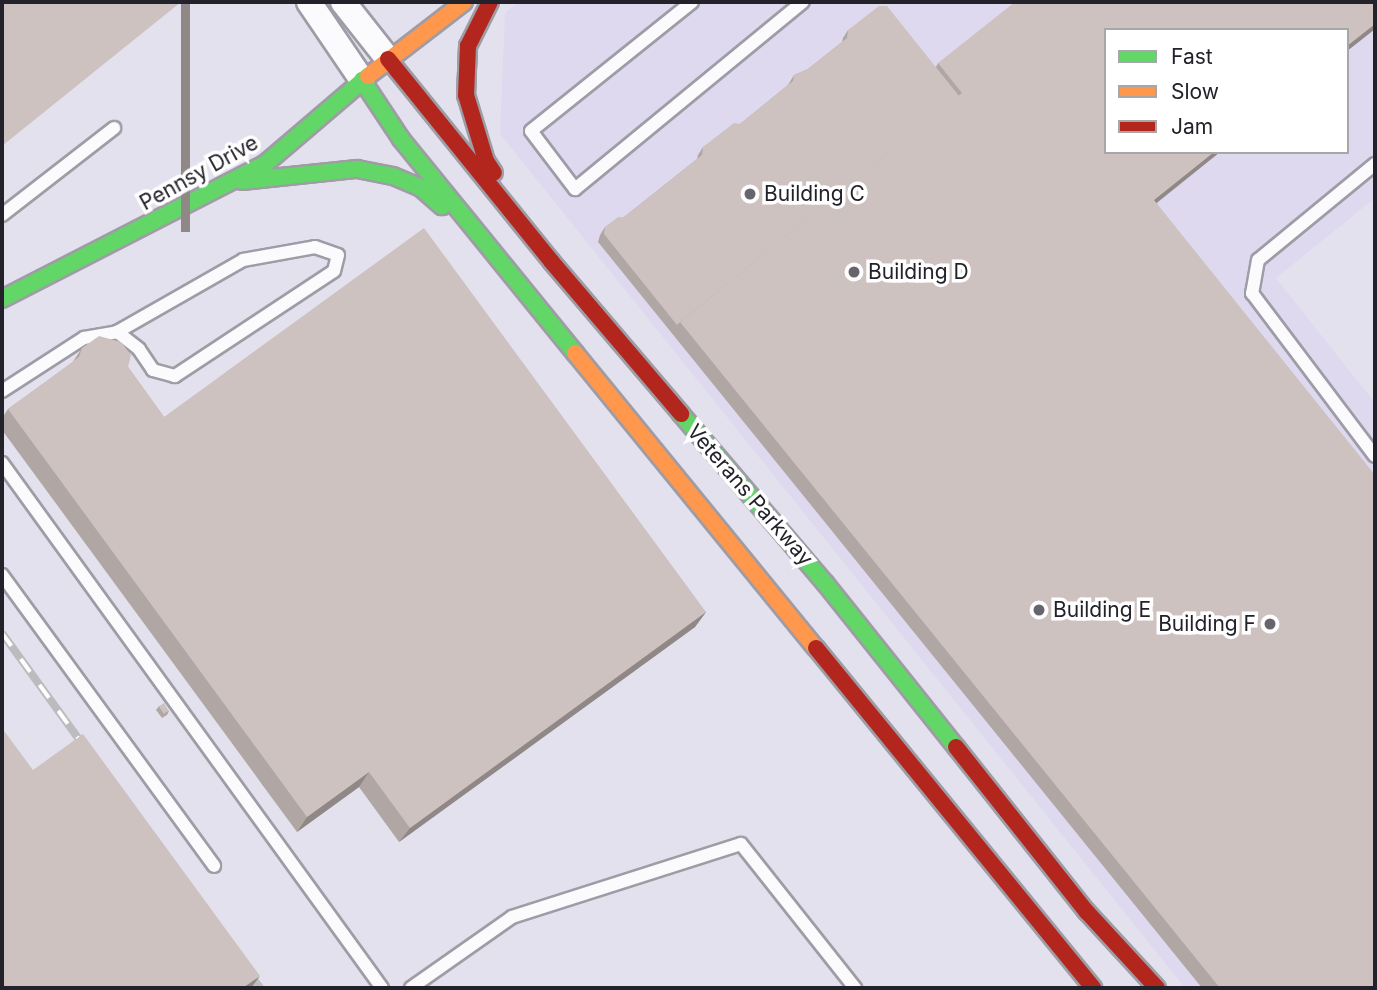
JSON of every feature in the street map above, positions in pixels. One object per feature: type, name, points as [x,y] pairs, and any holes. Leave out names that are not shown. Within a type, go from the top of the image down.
[{"type":"main road","name":"Pennsy Drive","points":[[2,299],[235,182],[265,163],[362,80],[464,2]]},
{"type":"main road","points":[[491,2],[468,46],[466,95],[486,161],[551,261]]},
{"type":"main road","name":"Veterans Parkway","points":[[388,59],[551,261],[825,583],[1087,912],[1157,988]]},
{"type":"main road","points":[[362,80],[401,139],[877,727],[978,845],[1093,988]]},
{"type":"main road","points":[[235,182],[357,169],[393,176],[421,188],[479,233]]},
{"type":"street","points":[[309,2],[362,80]]},
{"type":"street","name":"Veterans Parkway","points":[[343,2],[388,59]]},
{"type":"lane","points":[[692,2],[531,131],[575,190],[803,2]]},
{"type":"lane","points":[[2,215],[114,128]]},
{"type":"lane","points":[[1375,164],[1258,260],[1252,293],[1375,456]]},
{"type":"lane","points":[[2,391],[84,338],[117,332],[243,260],[315,247],[338,255],[334,271],[175,376],[153,370],[139,349],[117,332]]},
{"type":"lane","points":[[2,463],[382,988]]},
{"type":"lane","points":[[2,575],[214,866]]},
{"type":"lane","points":[[411,988],[512,917],[741,844],[855,988]]},
{"type":"shaded area","points":[[519,2],[1375,2],[1375,198],[1276,278],[1375,403],[1375,988],[1185,988],[500,134],[505,13]]},
{"type":"building","points":[[2,2],[181,2],[2,146]]},
{"type":"building","points":[[1015,2],[1375,2],[1375,24],[1349,44],[1349,28],[1104,28],[1104,154],[1212,154],[1154,200],[1375,475],[1375,988],[1220,988],[680,322],[962,93],[938,63]]},
{"type":"building","name":"Building C","points":[[879,6],[887,6],[959,96],[677,325],[604,234],[605,227],[618,217],[624,217],[702,155],[703,147],[734,123],[740,124],[793,81],[794,75],[808,69],[847,38],[848,30]]},
{"type":"building","points":[[424,228],[706,612],[410,828],[369,772],[307,817],[8,409],[79,357],[82,348],[99,336],[121,342],[131,355],[128,367],[164,417]]},
{"type":"building","points":[[164,703],[169,711],[164,714],[159,706]]},
{"type":"building","points":[[2,728],[33,770],[83,734],[260,976],[242,988],[2,988]]},
{"type":"railway","points":[[2,633],[89,753]]},
{"type":"railway","points":[[243,966],[260,988]]},
{"type":"traffic: fast","points":[[2,299],[265,164],[368,76]]},
{"type":"traffic: fast","points":[[362,80],[401,139],[575,353]]},
{"type":"traffic: fast","points":[[242,181],[357,169],[393,176],[421,188],[442,206]]},
{"type":"traffic: fast","points":[[681,414],[825,583],[956,747]]},
{"type":"traffic: slow","points":[[368,76],[464,2]]},
{"type":"traffic: slow","points":[[575,353],[816,648]]},
{"type":"traffic: jam","points":[[490,2],[468,46],[466,95],[486,161],[494,173]]},
{"type":"traffic: jam","points":[[388,59],[551,261],[681,414]]},
{"type":"traffic: jam","points":[[816,648],[1093,988]]},
{"type":"traffic: jam","points":[[956,747],[1087,912],[1157,988]]},
{"type":"place","name":"Building C","points":[[750,194]]},
{"type":"place","name":"Building D","points":[[854,272]]},
{"type":"place","name":"Building E","points":[[1039,610]]},
{"type":"place","name":"Building F","points":[[1270,624]]}]
